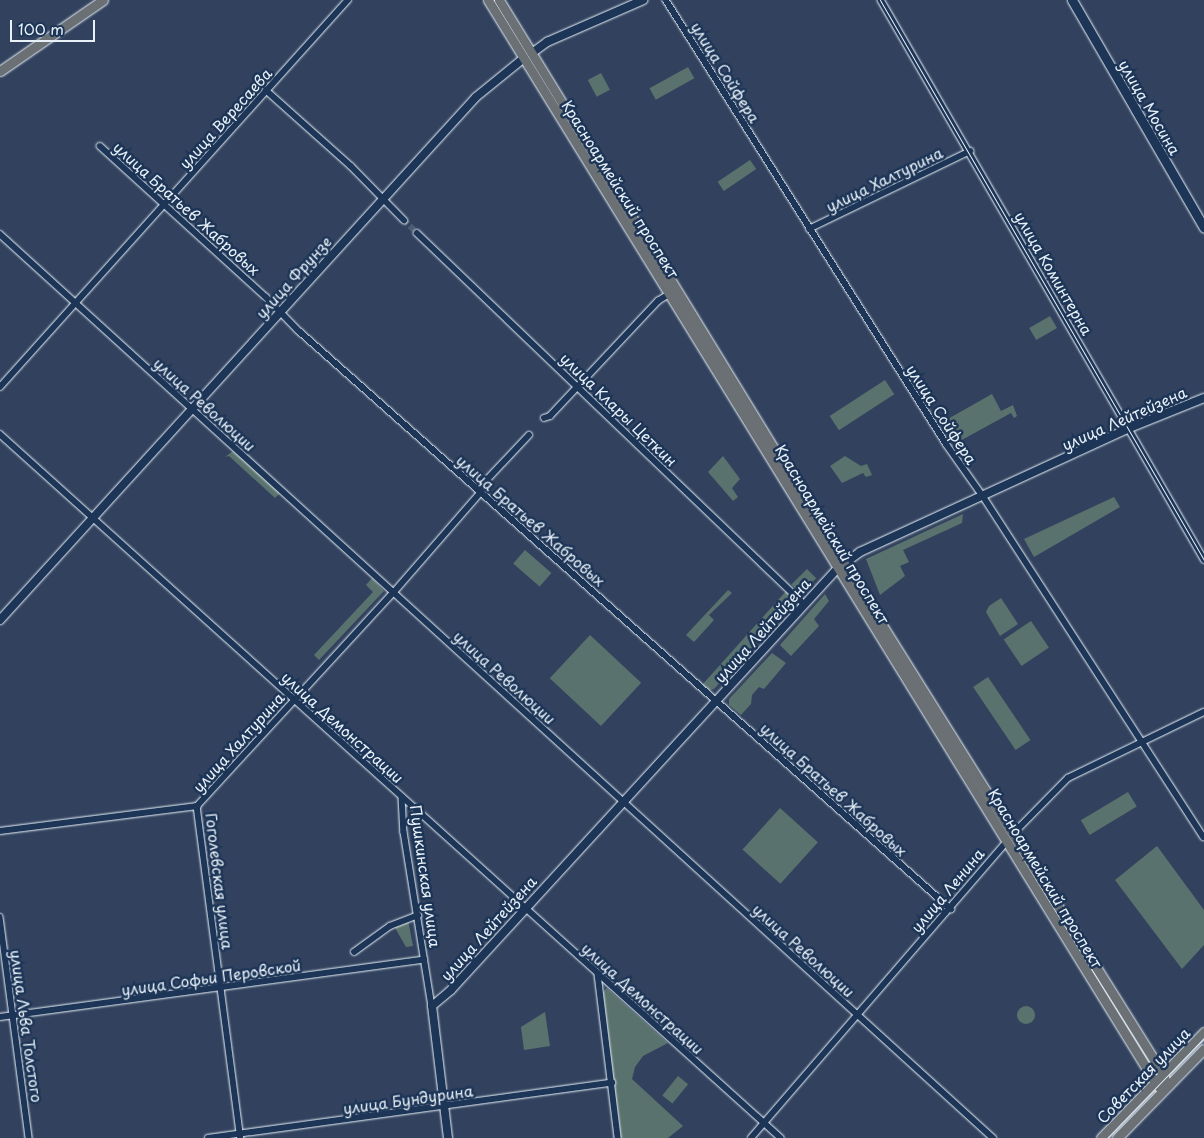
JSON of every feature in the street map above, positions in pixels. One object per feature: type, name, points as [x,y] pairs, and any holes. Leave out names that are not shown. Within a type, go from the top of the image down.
[{"type":"main road","points":[[0,71],[102,0]]},
{"type":"main road","name":"Красноармейский проспект","points":[[488,0],[528,55],[841,566]]},
{"type":"main road","name":"Красноармейский проспект","points":[[499,0],[528,55],[669,294],[1010,837],[1163,1074],[1167,1086]]},
{"type":"main road","name":"улица Мосина","points":[[1072,0],[1204,228]]},
{"type":"main road","name":"Красноармейский проспект","points":[[1010,837],[1155,1082]]},
{"type":"main road","name":"Советская улица","points":[[1101,1138],[1204,1032]]},
{"type":"main road","name":"Советская улица","points":[[1120,1137],[1204,1049]]},
{"type":"main road","points":[[1155,1082],[1160,1087],[1167,1086]]},
{"type":"street","name":"улица Вересаева","points":[[0,387],[348,0]]},
{"type":"street","name":"улица Фрунзе","points":[[0,620],[476,97],[528,55],[548,42],[643,0]]},
{"type":"street","name":"улица Сойфера","points":[[666,0],[947,445],[983,496],[1204,837]]},
{"type":"street","name":"улица Коминтерна","points":[[881,0],[1204,558]]},
{"type":"street","points":[[266,90],[383,198],[404,220]]},
{"type":"street","name":"улица Братьев Жабровых","points":[[100,146],[280,313],[950,908]]},
{"type":"street","name":"улица Халтурина","points":[[809,229],[970,151]]},
{"type":"street","name":"улица Клары Цеткин","points":[[417,233],[804,604]]},
{"type":"street","name":"улица Революции","points":[[0,234],[993,1138]]},
{"type":"street","points":[[544,418],[550,416],[658,301],[669,294]]},
{"type":"street","name":"улица Лейтейзена","points":[[432,1006],[451,990],[524,908],[841,566],[860,552],[1128,429],[1204,398]]},
{"type":"street","name":"улица Демонстрации","points":[[0,434],[781,1138]]},
{"type":"street","name":"улица Халтурина","points":[[0,831],[197,806],[394,592],[481,492],[483,484],[529,435]]},
{"type":"street","name":"улица Ленина","points":[[752,1138],[1010,837],[1068,778],[1204,712]]},
{"type":"street","name":"Пушкинская улица","points":[[402,797],[432,1006],[448,1138]]},
{"type":"street","name":"Гоголевская улица","points":[[197,806],[241,1136]]},
{"type":"street","points":[[354,952],[390,926],[418,916]]},
{"type":"street","name":"улица Льва Толстого","points":[[0,917],[29,1138]]},
{"type":"street","name":"улица Софьи Перовской","points":[[0,1017],[424,960]]},
{"type":"street","points":[[598,974],[618,1138]]},
{"type":"street","name":"улица Бундурина","points":[[208,1138],[241,1136],[612,1083]]},
{"type":"green space","points":[[688,67],[694,78],[656,100],[650,88]]},
{"type":"green space","points":[[601,73],[610,90],[597,97],[588,80]]},
{"type":"green space","points":[[750,160],[756,169],[724,191],[718,182]]},
{"type":"green space","points":[[1050,316],[1057,328],[1036,340],[1029,328]]},
{"type":"green space","points":[[885,380],[894,394],[839,430],[830,416]]},
{"type":"green space","points":[[992,394],[1001,411],[1013,405],[1017,416],[1014,418],[1011,413],[958,442],[946,420]]},
{"type":"green space","points":[[233,451],[280,493],[275,498],[229,456],[225,457]]},
{"type":"green space","points":[[723,456],[740,479],[732,488],[738,497],[733,501],[708,472]]},
{"type":"green space","points":[[845,456],[861,466],[867,464],[872,475],[866,477],[863,473],[842,483],[830,466]]},
{"type":"green space","points":[[1114,497],[1120,507],[1034,557],[1024,539]]},
{"type":"green space","points":[[963,514],[962,523],[903,550],[909,562],[900,566],[905,576],[880,595],[866,559]]},
{"type":"green space","points":[[525,550],[551,573],[540,587],[513,564]]},
{"type":"green space","points":[[807,569],[816,578],[801,594],[791,585]]},
{"type":"green space","points":[[372,578],[384,591],[319,660],[314,655],[373,592],[366,585]]},
{"type":"green space","points":[[728,590],[732,593],[709,615],[714,620],[694,642],[686,635]]},
{"type":"green space","points":[[787,590],[794,599],[793,604],[714,689],[710,690],[702,685]]},
{"type":"green space","points":[[825,594],[829,601],[814,619],[819,626],[791,656],[780,645]]},
{"type":"green space","points":[[1001,598],[1018,624],[1000,636],[986,612],[989,606]]},
{"type":"green space","points":[[1031,621],[1049,648],[1022,666],[1004,639]]},
{"type":"green space","points":[[590,635],[641,683],[601,726],[550,678]]},
{"type":"green space","points":[[772,653],[786,663],[764,689],[759,687],[752,695],[751,704],[741,715],[729,705],[729,699]]},
{"type":"green space","points":[[988,677],[1030,740],[1016,750],[973,687]]},
{"type":"green space","points":[[1128,792],[1137,807],[1090,835],[1081,820]]},
{"type":"green space","points":[[780,808],[818,842],[780,884],[743,850]]},
{"type":"green space","points":[[1157,846],[1204,910],[1204,945],[1182,969],[1115,880]]},
{"type":"green space","points":[[408,920],[413,946],[406,947],[394,926]]},
{"type":"green space","points":[[607,988],[668,1043],[643,1056],[635,1067],[632,1079],[683,1126],[668,1138],[621,1138],[602,993]]},
{"type":"green space","points":[[1026,1006],[1032,1009],[1035,1015],[1032,1021],[1026,1024],[1020,1021],[1017,1015],[1020,1009]]},
{"type":"green space","points":[[545,1012],[550,1046],[524,1050],[521,1027]]},
{"type":"green space","points":[[678,1076],[688,1084],[672,1104],[662,1095]]},
{"type":"tunnel","points":[[404,220],[417,233]]},
{"type":"tram line","points":[[880,0],[1204,560]]},
{"type":"tram line","points":[[1107,1138],[1204,1038]]}]
